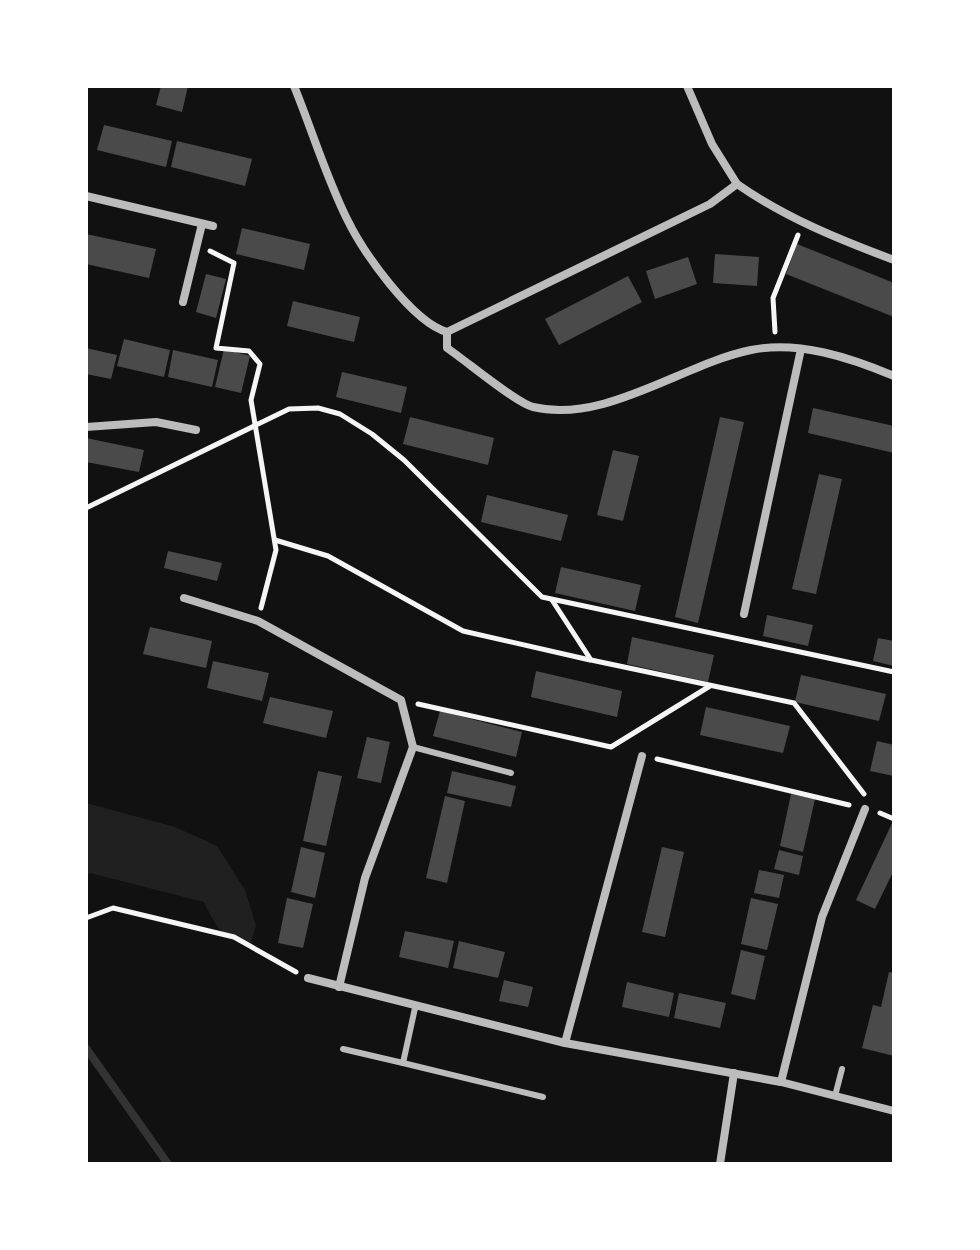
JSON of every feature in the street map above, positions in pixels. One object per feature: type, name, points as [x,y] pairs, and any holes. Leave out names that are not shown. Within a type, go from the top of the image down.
[{"type":"street","points":[[294,86],[347,220],[418,317],[447,332]]},
{"type":"street","points":[[687,86],[712,144],[737,184],[771,208],[894,260]]},
{"type":"street","points":[[447,332],[710,204],[737,184]]},
{"type":"street","points":[[86,196],[213,226]]},
{"type":"street","points":[[183,302],[202,224]]},
{"type":"street","points":[[447,332],[447,348],[532,407],[593,407],[752,350],[801,349],[854,359],[894,376]]},
{"type":"street","points":[[744,614],[801,349]]},
{"type":"street","points":[[86,427],[156,422],[196,430]]},
{"type":"street","points":[[184,598],[258,621],[401,700],[413,747],[365,878],[339,987]]},
{"type":"street","points":[[565,1043],[642,756]]},
{"type":"street","points":[[781,1082],[822,917],[865,809]]},
{"type":"street","points":[[308,978],[415,1008],[565,1043],[781,1082],[894,1111]]},
{"type":"street","points":[[720,1164],[734,1073]]},
{"type":"lane","points":[[413,747],[511,773]]},
{"type":"lane","points":[[403,1063],[415,1008]]},
{"type":"lane","points":[[343,1049],[543,1097]]},
{"type":"lane","points":[[835,1096],[842,1069]]},
{"type":"path","points":[[776,349],[773,298],[802,223]]},
{"type":"path","points":[[197,244],[234,263],[216,348],[249,351],[260,364],[251,400],[276,550],[258,621]]},
{"type":"path","points":[[86,508],[289,409],[318,408],[340,414],[404,460],[531,589],[552,600],[894,672]]},
{"type":"path","points":[[275,540],[328,556],[463,631],[794,703],[878,812]]},
{"type":"path","points":[[552,600],[591,660]]},
{"type":"path","points":[[611,747],[711,685]]},
{"type":"path","points":[[401,700],[611,747],[878,812],[894,819]]},
{"type":"path","points":[[86,918],[113,908],[234,937],[308,978]]},
{"type":"shaded area","points":[[86,803],[175,827],[217,846],[245,890],[256,926],[251,942],[233,939],[221,931],[204,902],[90,873],[86,876]]},
{"type":"building","points":[[161,86],[188,86],[182,112],[156,105]]},
{"type":"building","points":[[104,125],[172,141],[166,167],[97,150]]},
{"type":"building","points":[[177,141],[252,159],[245,186],[171,167]]},
{"type":"building","points":[[242,228],[310,244],[304,270],[236,254]]},
{"type":"building","points":[[86,234],[156,249],[149,278],[86,264]]},
{"type":"building","points":[[797,244],[894,283],[894,317],[786,274]]},
{"type":"building","points":[[715,254],[759,257],[757,286],[713,283]]},
{"type":"building","points":[[688,257],[697,284],[655,299],[646,271]]},
{"type":"building","points":[[206,274],[226,279],[216,318],[196,312]]},
{"type":"building","points":[[628,276],[642,302],[559,345],[545,319]]},
{"type":"building","points":[[293,301],[360,317],[354,342],[287,326]]},
{"type":"building","points":[[124,339],[170,350],[164,377],[117,366]]},
{"type":"building","points":[[86,348],[117,355],[111,379],[86,374]]},
{"type":"building","points":[[224,349],[250,356],[241,393],[215,387]]},
{"type":"building","points":[[173,350],[218,360],[212,387],[168,377]]},
{"type":"building","points":[[342,372],[407,387],[401,413],[336,397]]},
{"type":"building","points":[[813,408],[894,426],[894,453],[808,433]]},
{"type":"building","points":[[410,417],[494,438],[488,465],[403,444]]},
{"type":"building","points":[[720,417],[744,422],[698,623],[675,617]]},
{"type":"building","points":[[86,438],[144,450],[139,472],[86,462]]},
{"type":"building","points":[[613,450],[639,456],[623,521],[597,515]]},
{"type":"building","points":[[819,474],[842,479],[816,594],[792,589]]},
{"type":"building","points":[[487,495],[568,515],[561,541],[481,522]]},
{"type":"building","points":[[168,551],[222,563],[217,581],[164,568]]},
{"type":"building","points":[[561,567],[641,585],[635,611],[555,593]]},
{"type":"building","points":[[767,615],[813,625],[808,646],[763,636]]},
{"type":"building","points":[[150,627],[212,641],[206,668],[143,654]]},
{"type":"building","points":[[632,637],[714,655],[708,682],[627,664]]},
{"type":"building","points":[[878,638],[894,641],[894,666],[873,661]]},
{"type":"building","points":[[213,661],[269,673],[262,701],[207,688]]},
{"type":"building","points":[[536,671],[622,691],[617,717],[531,697]]},
{"type":"building","points":[[801,675],[886,694],[879,721],[795,702]]},
{"type":"building","points":[[270,697],[333,711],[326,738],[263,723]]},
{"type":"building","points":[[706,707],[790,726],[783,753],[700,735]]},
{"type":"building","points":[[440,711],[522,732],[516,757],[433,736]]},
{"type":"building","points":[[367,737],[390,742],[381,783],[357,778]]},
{"type":"building","points":[[877,741],[894,745],[894,776],[870,771]]},
{"type":"building","points":[[318,771],[342,776],[326,846],[303,841]]},
{"type":"building","points":[[452,771],[516,786],[511,807],[447,793]]},
{"type":"building","points":[[791,794],[815,799],[803,852],[780,846]]},
{"type":"building","points":[[445,796],[465,801],[447,883],[426,878]]},
{"type":"building","points":[[894,819],[894,870],[875,909],[856,900]]},
{"type":"building","points":[[301,847],[325,853],[315,898],[291,892]]},
{"type":"building","points":[[662,847],[684,852],[665,937],[642,932]]},
{"type":"building","points":[[779,850],[803,856],[799,875],[774,869]]},
{"type":"building","points":[[759,870],[784,875],[779,898],[754,893]]},
{"type":"building","points":[[287,898],[313,904],[303,948],[278,943]]},
{"type":"building","points":[[751,898],[778,904],[767,950],[741,944]]},
{"type":"building","points":[[405,931],[454,941],[448,968],[399,957]]},
{"type":"building","points":[[459,941],[505,952],[498,978],[453,968]]},
{"type":"building","points":[[741,950],[765,956],[755,1000],[731,994]]},
{"type":"building","points":[[889,972],[894,973],[894,1056],[862,1048],[873,1005],[881,1007]]},
{"type":"building","points":[[504,980],[533,987],[528,1007],[499,1001]]},
{"type":"building","points":[[627,982],[674,993],[669,1017],[622,1007]]},
{"type":"building","points":[[679,993],[726,1003],[720,1028],[674,1018]]},
{"type":"waterway","points":[[86,1048],[168,1164]]}]
